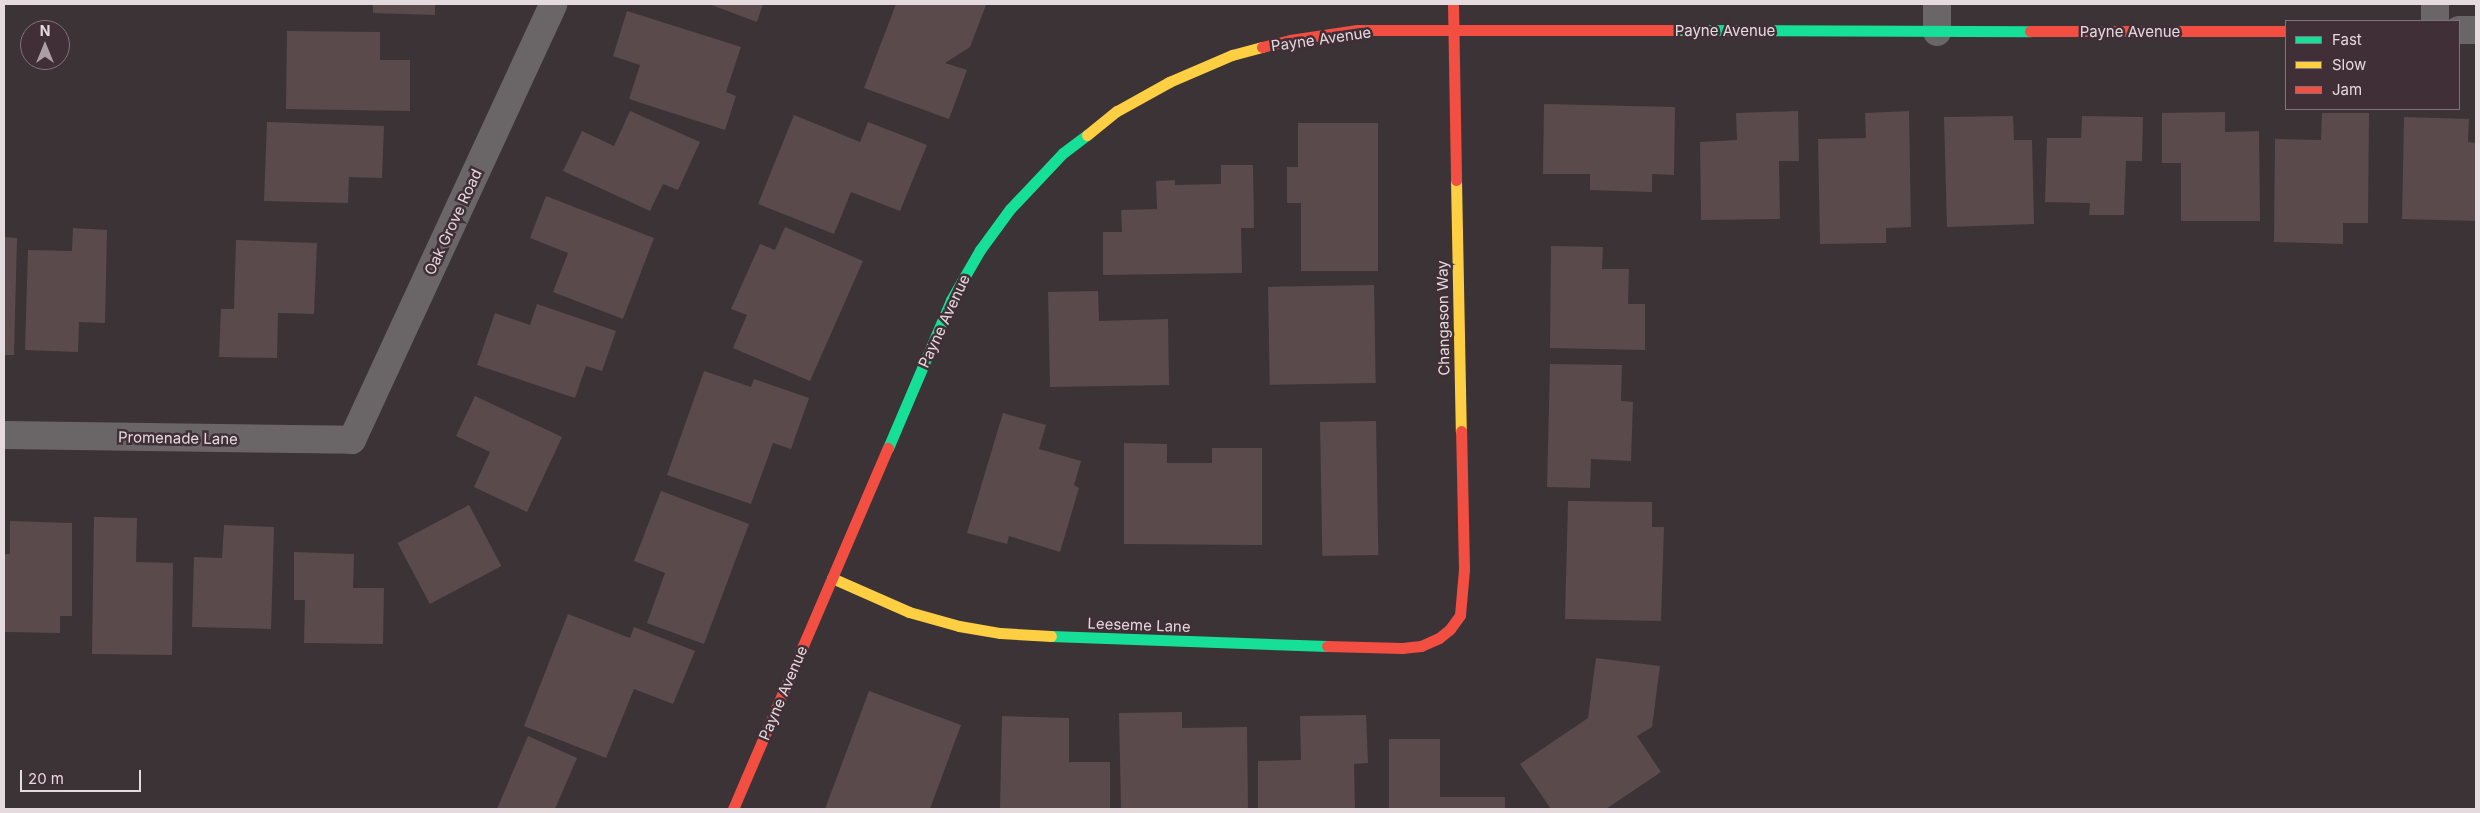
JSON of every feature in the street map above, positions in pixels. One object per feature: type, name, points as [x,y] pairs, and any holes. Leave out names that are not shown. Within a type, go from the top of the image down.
[{"type":"street","name":"Oak Grove Road","points":[[352,440],[553,4]]},
{"type":"street","name":"Changason Way","points":[[1450,629],[1460,615],[1464,568],[1452,30],[1453,4]]},
{"type":"street","points":[[1937,4],[1937,32]]},
{"type":"street","points":[[2435,4],[2435,20]]},
{"type":"street","name":"Payne Avenue","points":[[734,809],[951,300],[980,250],[1010,209],[1063,153],[1126,106],[1169,82],[1232,55],[1290,40],[1357,30],[2285,31]]},
{"type":"street","points":[[2460,30],[2476,30]]},
{"type":"street","name":"Promenade Lane","points":[[4,435],[352,440]]},
{"type":"street","name":"Leeseme Lane","points":[[832,578],[909,612],[959,626],[1000,633],[1093,639],[1402,648],[1421,646],[1439,638],[1450,629]]},
{"type":"building","points":[[373,4],[435,4],[435,15],[373,13]]},
{"type":"building","points":[[709,4],[763,4],[757,22]]},
{"type":"building","points":[[896,4],[986,5],[970,47],[945,63],[967,70],[949,119],[864,88]]},
{"type":"building","points":[[627,11],[741,47],[726,92],[736,96],[725,130],[629,99],[640,65],[613,56]]},
{"type":"building","points":[[287,31],[380,32],[380,60],[410,60],[410,111],[286,109]]},
{"type":"building","points":[[1544,104],[1675,107],[1674,175],[1652,174],[1652,192],[1590,190],[1590,174],[1543,174]]},
{"type":"building","points":[[630,111],[700,142],[678,190],[663,184],[650,211],[563,171],[582,131],[614,146]]},
{"type":"building","points":[[1798,111],[1799,161],[1779,161],[1780,219],[1701,220],[1700,142],[1737,140],[1736,113]]},
{"type":"building","points":[[1909,111],[1911,227],[1886,228],[1886,243],[1820,244],[1818,139],[1866,138],[1865,113]]},
{"type":"building","points":[[2225,112],[2225,132],[2259,131],[2260,221],[2181,221],[2181,163],[2162,163],[2162,113]]},
{"type":"building","points":[[2322,113],[2369,113],[2368,223],[2343,223],[2343,244],[2274,242],[2275,139],[2321,140]]},
{"type":"building","points":[[794,115],[860,142],[868,122],[927,145],[900,211],[851,192],[834,234],[758,204]]},
{"type":"building","points":[[2013,116],[2014,140],[2032,140],[2034,224],[1947,227],[1944,117]]},
{"type":"building","points":[[2082,116],[2143,117],[2142,161],[2126,161],[2124,215],[2089,215],[2090,203],[2045,202],[2047,138],[2081,138]]},
{"type":"building","points":[[2404,117],[2469,119],[2468,142],[2476,143],[2476,221],[2402,219]]},
{"type":"building","points":[[267,122],[384,126],[382,178],[349,177],[348,203],[264,201]]},
{"type":"building","points":[[1298,123],[1378,123],[1378,271],[1301,271],[1301,203],[1287,203],[1287,167],[1298,167]]},
{"type":"building","points":[[1221,165],[1253,165],[1254,228],[1241,228],[1242,273],[1103,275],[1103,232],[1122,232],[1121,210],[1157,209],[1156,181],[1175,180],[1175,185],[1221,184]]},
{"type":"building","points":[[546,196],[654,238],[623,319],[553,292],[568,253],[530,238]]},
{"type":"building","points":[[785,227],[863,261],[810,381],[733,348],[747,315],[731,309],[760,244],[775,250]]},
{"type":"building","points":[[73,228],[107,230],[105,323],[79,322],[78,352],[25,350],[28,250],[72,251]]},
{"type":"building","points":[[4,237],[17,238],[14,355],[4,355]]},
{"type":"building","points":[[236,240],[317,243],[314,314],[278,313],[277,358],[219,357],[221,309],[234,309]]},
{"type":"building","points":[[1551,246],[1603,247],[1602,269],[1629,269],[1628,304],[1645,304],[1645,350],[1550,348]]},
{"type":"building","points":[[1374,285],[1376,383],[1270,385],[1268,287]]},
{"type":"building","points":[[1098,291],[1099,321],[1168,319],[1169,385],[1050,387],[1048,292]]},
{"type":"building","points":[[537,304],[616,331],[602,371],[586,366],[575,398],[477,365],[495,313],[530,325]]},
{"type":"building","points":[[1550,364],[1622,365],[1621,401],[1633,402],[1631,461],[1591,459],[1590,488],[1547,487]]},
{"type":"building","points":[[704,371],[751,387],[754,379],[809,398],[791,449],[773,443],[751,504],[667,475]]},
{"type":"building","points":[[475,396],[562,437],[527,512],[474,487],[490,452],[456,436]]},
{"type":"building","points":[[1003,413],[1046,425],[1039,449],[1081,461],[1074,485],[1079,488],[1060,552],[1009,536],[1007,544],[967,533]]},
{"type":"building","points":[[1376,421],[1378,555],[1322,556],[1320,422]]},
{"type":"building","points":[[1124,443],[1167,444],[1167,463],[1212,463],[1212,448],[1262,448],[1262,545],[1124,544]]},
{"type":"building","points":[[661,491],[749,524],[704,644],[647,623],[665,573],[634,561]]},
{"type":"building","points":[[1568,501],[1652,502],[1652,527],[1664,527],[1661,621],[1565,619]]},
{"type":"building","points":[[469,505],[501,566],[430,604],[397,543]]},
{"type":"building","points":[[94,517],[137,518],[136,562],[173,563],[172,655],[92,654]]},
{"type":"building","points":[[10,521],[72,523],[72,616],[60,616],[60,633],[4,632],[4,554],[10,554]]},
{"type":"building","points":[[224,525],[274,527],[271,629],[192,627],[194,557],[222,558]]},
{"type":"building","points":[[294,552],[354,554],[353,588],[384,588],[383,644],[304,643],[305,600],[294,600]]},
{"type":"building","points":[[568,614],[630,638],[634,627],[695,651],[673,704],[634,689],[606,758],[524,726]]},
{"type":"building","points":[[1596,658],[1660,666],[1652,727],[1637,736],[1661,772],[1606,809],[1551,809],[1520,764],[1588,718]]},
{"type":"building","points":[[869,691],[961,725],[930,809],[825,809]]},
{"type":"building","points":[[1182,712],[1182,728],[1247,727],[1248,809],[1121,808],[1119,713]]},
{"type":"building","points":[[1366,715],[1368,763],[1354,764],[1355,809],[1258,809],[1258,761],[1301,760],[1300,716]]},
{"type":"building","points":[[1002,716],[1069,718],[1069,762],[1110,762],[1110,809],[1000,809]]},
{"type":"building","points":[[528,736],[577,758],[555,809],[497,809]]},
{"type":"building","points":[[1389,739],[1440,739],[1440,797],[1505,797],[1505,809],[1389,809]]},
{"type":"traffic: fast","points":[[1677,30],[2030,31]]},
{"type":"traffic: fast","points":[[888,448],[951,300],[980,250],[1010,209],[1063,153],[1087,135]]},
{"type":"traffic: fast","points":[[1051,636],[1327,646]]},
{"type":"traffic: slow","points":[[1087,135],[1117,111],[1169,82],[1232,55],[1262,47]]},
{"type":"traffic: slow","points":[[1456,180],[1461,431]]},
{"type":"traffic: slow","points":[[832,578],[909,612],[959,626],[1000,633],[1051,636]]},
{"type":"traffic: jam","points":[[1453,4],[1456,180]]},
{"type":"traffic: jam","points":[[1262,47],[1290,40],[1357,30],[1677,30]]},
{"type":"traffic: jam","points":[[2030,31],[2285,31]]},
{"type":"traffic: jam","points":[[1327,646],[1402,648],[1421,646],[1439,638],[1450,629],[1460,615],[1464,569],[1461,431]]},
{"type":"traffic: jam","points":[[733,809],[888,448]]}]
